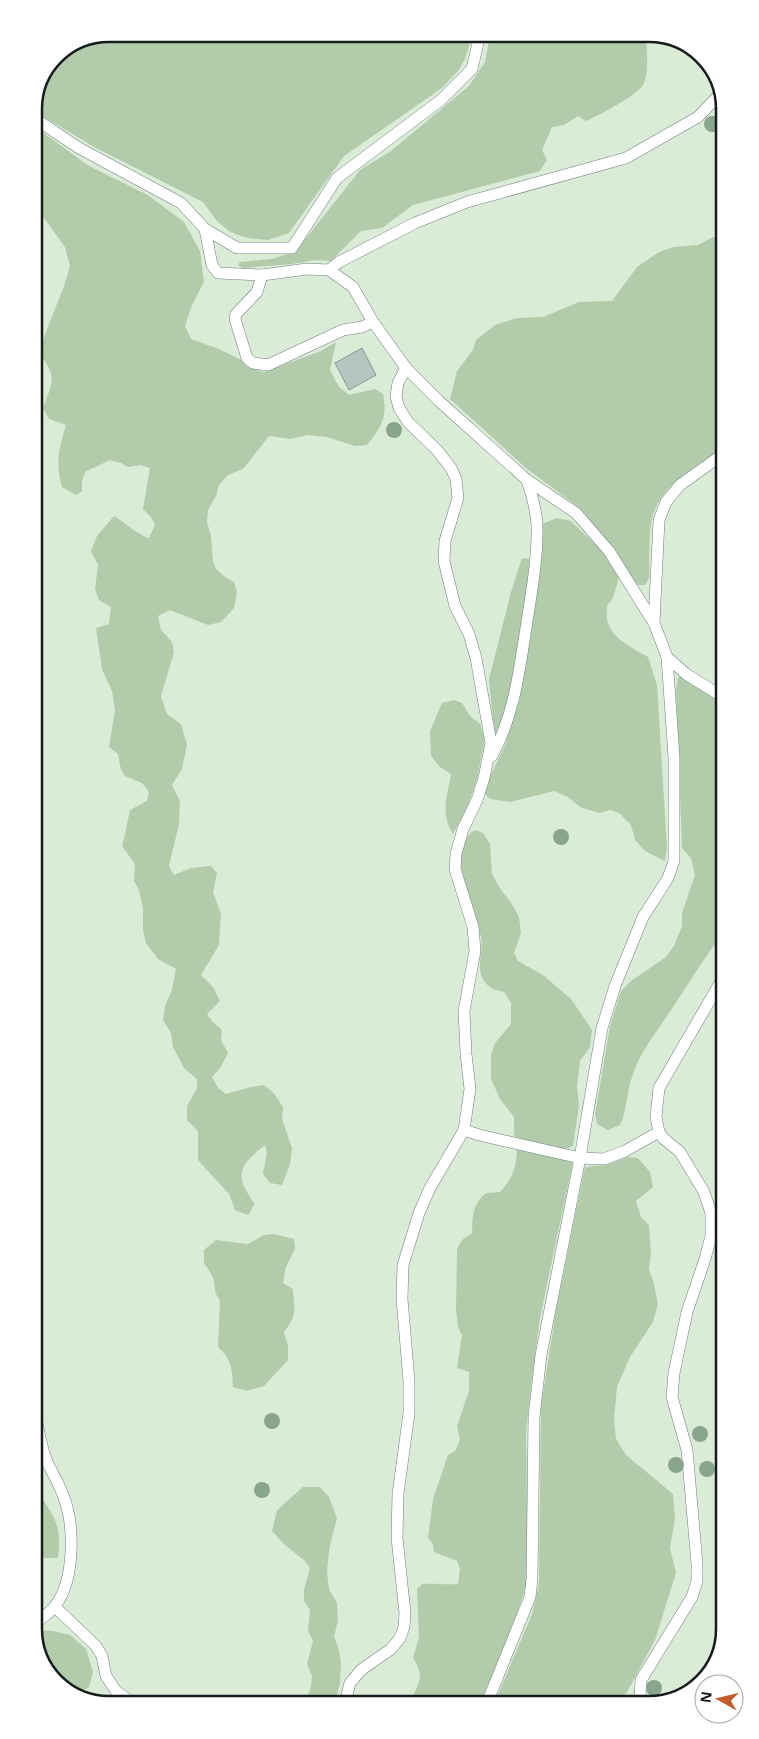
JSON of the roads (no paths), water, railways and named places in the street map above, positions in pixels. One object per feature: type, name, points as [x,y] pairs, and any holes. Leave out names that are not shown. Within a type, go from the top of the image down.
[{"type":"lane","points":[[43,124],[79,148],[181,202],[205,230],[237,248],[292,248],[337,178],[441,100],[472,69],[478,43]]},
{"type":"lane","points":[[329,270],[339,262],[415,223],[467,202],[626,158],[698,117],[715,99]]},
{"type":"lane","points":[[205,230],[212,266],[218,273],[262,275],[307,269],[329,270],[353,287],[373,322],[406,368],[439,401],[527,480],[576,513],[610,551],[654,623],[667,657],[674,757],[674,861],[668,878],[642,917],[615,986],[602,1028],[580,1158],[541,1355],[534,1417],[532,1579],[530,1597],[489,1696]]},
{"type":"lane","points":[[262,275],[256,292],[236,314],[234,319],[247,358],[253,363],[268,365],[343,330],[362,327],[373,322]]},
{"type":"lane","points":[[347,1696],[350,1683],[361,1670],[391,1649],[400,1638],[404,1627],[397,1538],[398,1494],[409,1413],[409,1381],[402,1300],[404,1265],[419,1213],[430,1188],[464,1130],[470,1089],[464,1011],[475,952],[473,927],[455,869],[456,854],[463,829],[477,800],[491,743],[476,658],[468,634],[455,606],[444,561],[445,541],[458,498],[456,479],[451,468],[437,450],[408,422],[399,408],[396,396],[398,383],[406,368]]},
{"type":"lane","points":[[654,623],[659,520],[666,502],[680,485],[716,459]]},
{"type":"lane","points":[[487,765],[502,738],[515,698],[532,590],[537,526],[535,505],[527,480]]},
{"type":"lane","points":[[667,657],[686,674],[716,693]]},
{"type":"lane","points":[[640,1696],[642,1680],[692,1597],[697,1581],[687,1450],[672,1397],[674,1373],[687,1312],[711,1236],[711,1213],[704,1192],[680,1152],[663,1138],[659,1132],[656,1117],[659,1088],[716,990]]},
{"type":"lane","points":[[464,1130],[479,1136],[580,1158],[604,1159],[624,1151],[659,1132]]},
{"type":"lane","points":[[43,1449],[47,1462],[64,1496],[71,1527],[71,1558],[64,1589],[55,1607],[43,1618]]},
{"type":"lane","points":[[55,1607],[96,1646],[102,1656],[106,1676],[116,1690],[124,1696]]}]
